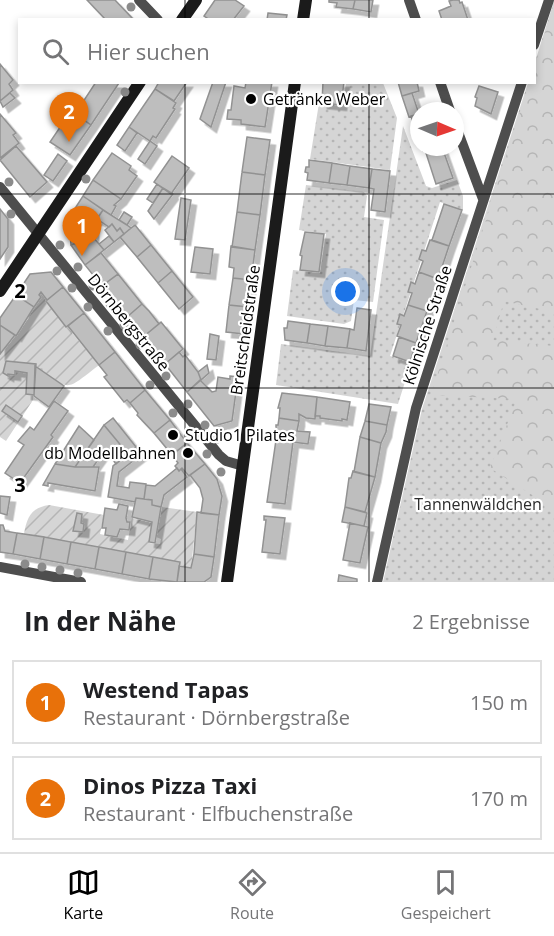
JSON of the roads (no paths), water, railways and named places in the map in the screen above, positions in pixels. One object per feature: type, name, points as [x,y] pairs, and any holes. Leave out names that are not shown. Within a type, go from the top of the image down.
[{"type":"main road","points":[[184,18],[195,0]]},
{"type":"main road","points":[[303,18],[306,0]]},
{"type":"main road","points":[[0,291],[139,84]]},
{"type":"main road","name":"Breitscheidstraße","points":[[227,582],[295,84]]},
{"type":"street","points":[[139,0],[156,18]]},
{"type":"street","points":[[409,0],[415,18]]},
{"type":"street","points":[[536,39],[549,0]]},
{"type":"street","points":[[441,84],[447,102]]},
{"type":"street","name":"Kölnische Straße","points":[[377,582],[416,408],[521,84]]},
{"type":"street","points":[[464,148],[483,199]]},
{"type":"street","name":"Dörnbergstraße","points":[[0,187],[219,454],[226,460],[243,466]]},
{"type":"street","points":[[0,567],[81,582]]},
{"type":"place","name":"Getränke Weber","points":[[251,99]]},
{"type":"place","name":"Dinos Pizza Taxi","points":[[69,142]]},
{"type":"place","name":"Westend Tapas","points":[[82,256]]},
{"type":"place","name":"Studio1 Pilates","points":[[173,435]]},
{"type":"place","name":"db Modellbahnen","points":[[188,453]]},
{"type":"park label","name":"Tannenwäldchen","points":[[478,504]]}]
